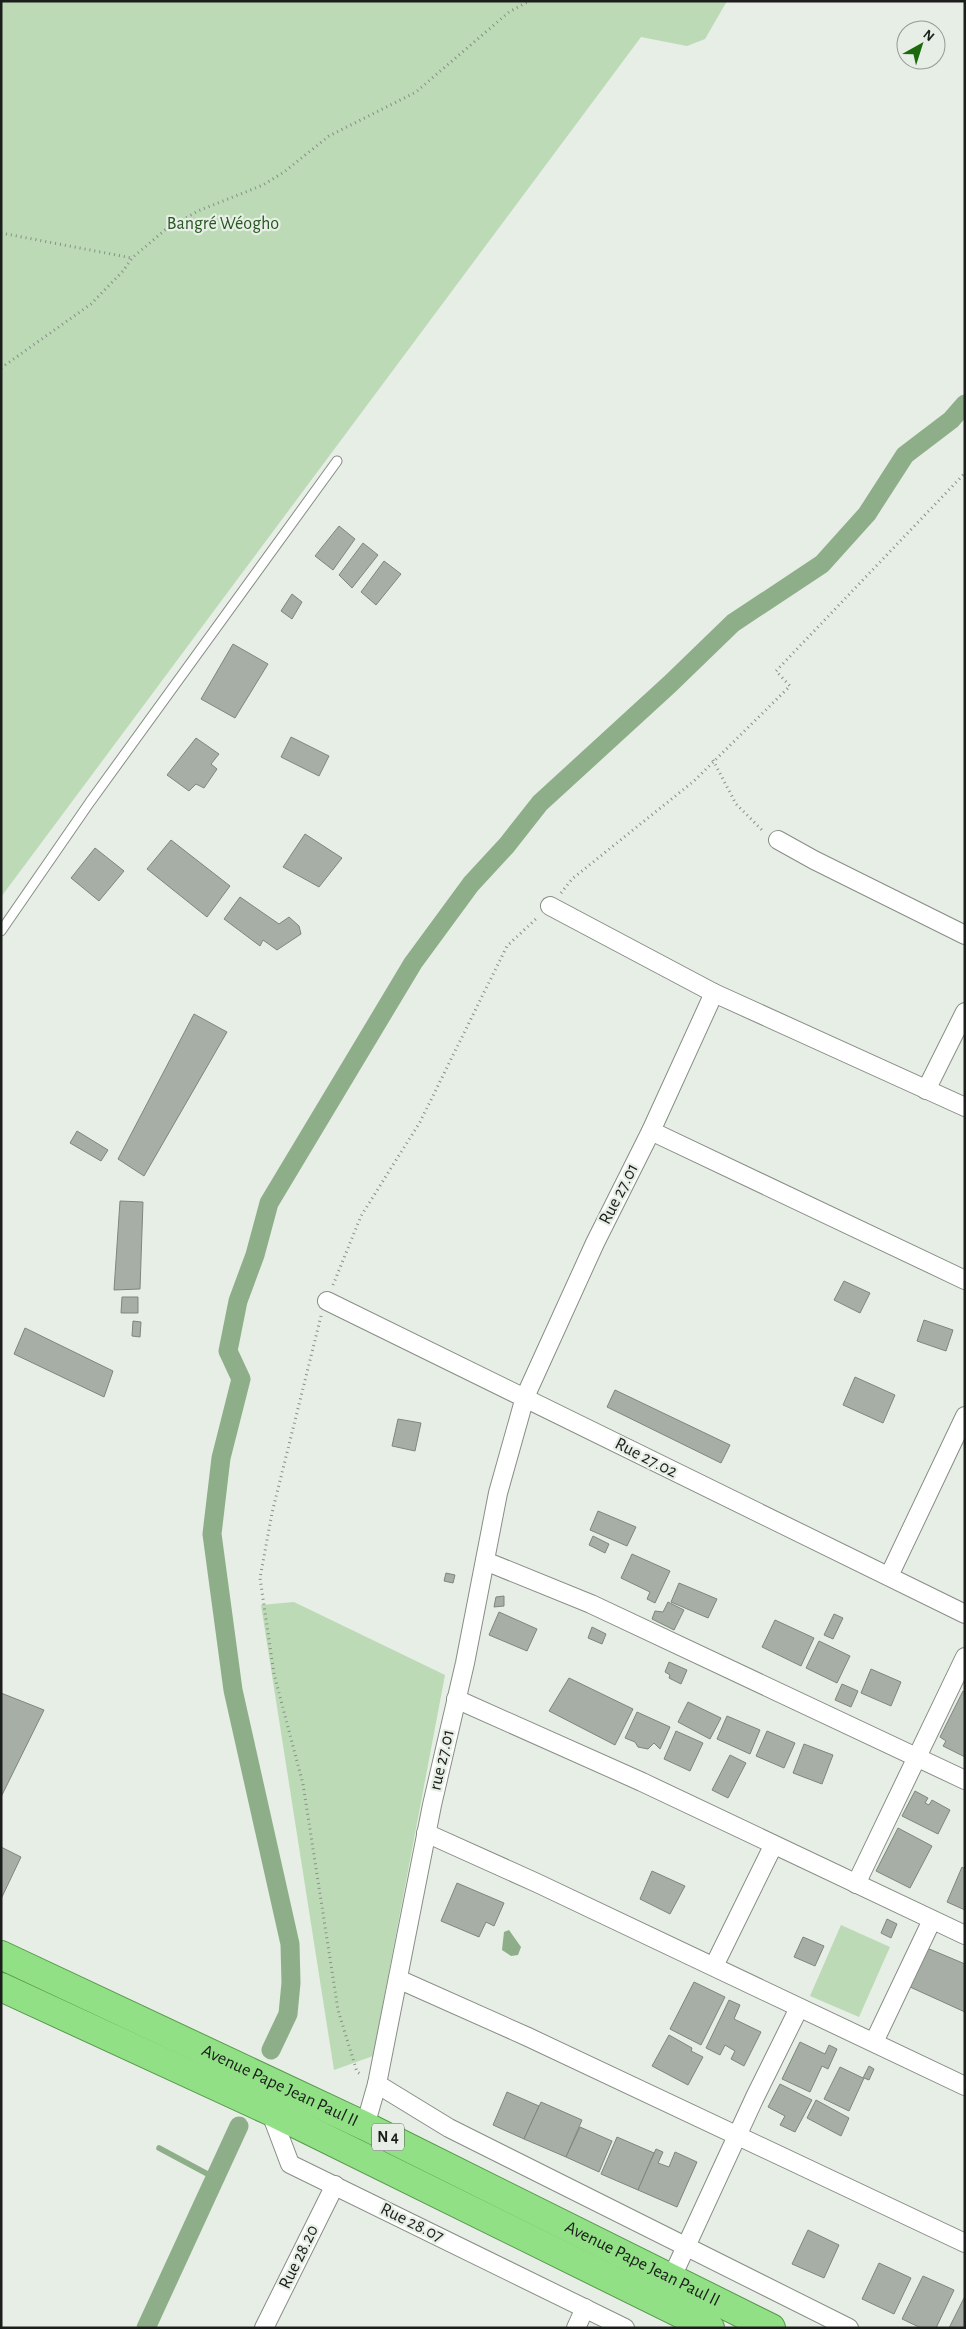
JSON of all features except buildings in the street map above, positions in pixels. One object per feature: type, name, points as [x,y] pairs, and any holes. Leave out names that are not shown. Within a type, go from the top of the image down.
[{"type":"highway","name":"Avenue Pape Jean Paul II","points":[[1,1955],[365,2126],[771,2328]]},
{"type":"highway","name":"Avenue Pape Jean Paul II","points":[[1,1987],[270,2110],[710,2328]]},
{"type":"street","points":[[778,840],[814,860],[965,935]]},
{"type":"street","points":[[550,906],[714,993],[859,1057],[965,1107]]},
{"type":"street","name":"Rue 27.01","points":[[525,1396],[595,1243],[651,1131],[714,993]]},
{"type":"street","points":[[926,1090],[965,1012]]},
{"type":"street","points":[[651,1131],[965,1280]]},
{"type":"street","name":"Rue 27.02","points":[[327,1301],[525,1396],[786,1528],[965,1614]]},
{"type":"street","name":"rue 27.01","points":[[365,2126],[377,2084],[426,1833],[466,1663],[502,1476],[525,1396]]},
{"type":"street","points":[[889,1576],[960,1438],[965,1416]]},
{"type":"street","points":[[485,1561],[591,1604],[965,1780]]},
{"type":"street","points":[[856,1884],[965,1658]]},
{"type":"street","points":[[456,1699],[633,1778],[773,1846],[965,1934]]},
{"type":"street","points":[[426,1833],[714,1966],[965,2086]]},
{"type":"street","points":[[714,1966],[773,1846]]},
{"type":"street","points":[[874,2042],[932,1920]]},
{"type":"street","points":[[398,1980],[528,2037],[965,2243]]},
{"type":"street","points":[[671,2279],[799,2008]]},
{"type":"street","points":[[377,2084],[449,2128],[849,2328]]},
{"type":"street","name":"Rue 28.07","points":[[270,2110],[290,2164],[625,2328]]},
{"type":"street","name":"Rue 28.20","points":[[264,2328],[335,2186]]},
{"type":"street","points":[[576,2328],[585,2308]]},
{"type":"lane","points":[[1,931],[90,802],[337,461]]},
{"type":"path","points":[[1,368],[91,304],[123,271],[132,258],[155,238],[198,211],[263,184],[284,172],[329,136],[416,92],[509,12],[529,1]]},
{"type":"path","points":[[1,233],[132,258]]},
{"type":"path","points":[[377,2084],[357,2072],[338,2010],[304,1784],[274,1674],[260,1578],[272,1513],[320,1321],[327,1301],[361,1216],[420,1122],[507,946],[550,906],[572,879],[694,781],[713,760],[790,686],[776,672],[965,473]]},
{"type":"path","points":[[713,760],[736,804],[760,830],[778,840]]},
{"type":"green space","name":"Bangré Wéogho","points":[[1,1],[727,1],[705,39],[687,46],[641,37],[1,897]]},
{"type":"green space","points":[[294,1602],[445,1675],[373,2056],[334,2070],[261,1605]]},
{"type":"green space","points":[[841,1925],[890,1947],[859,2017],[810,1996]]},
{"type":"shaded area","points":[[509,1930],[521,1947],[518,1955],[511,1956],[502,1950],[504,1932]]},
{"type":"waterway","points":[[271,2050],[288,2014],[291,1983],[290,1944],[233,1690],[212,1534],[221,1458],[241,1379],[228,1351],[238,1301],[255,1255],[269,1203],[413,963],[471,884],[507,845],[540,803],[670,684],[733,623],[822,564],[867,514],[905,455],[951,420],[965,404]]},
{"type":"waterway","points":[[146,2328],[239,2126]]},
{"type":"waterway","points":[[159,2148],[215,2178]]}]
